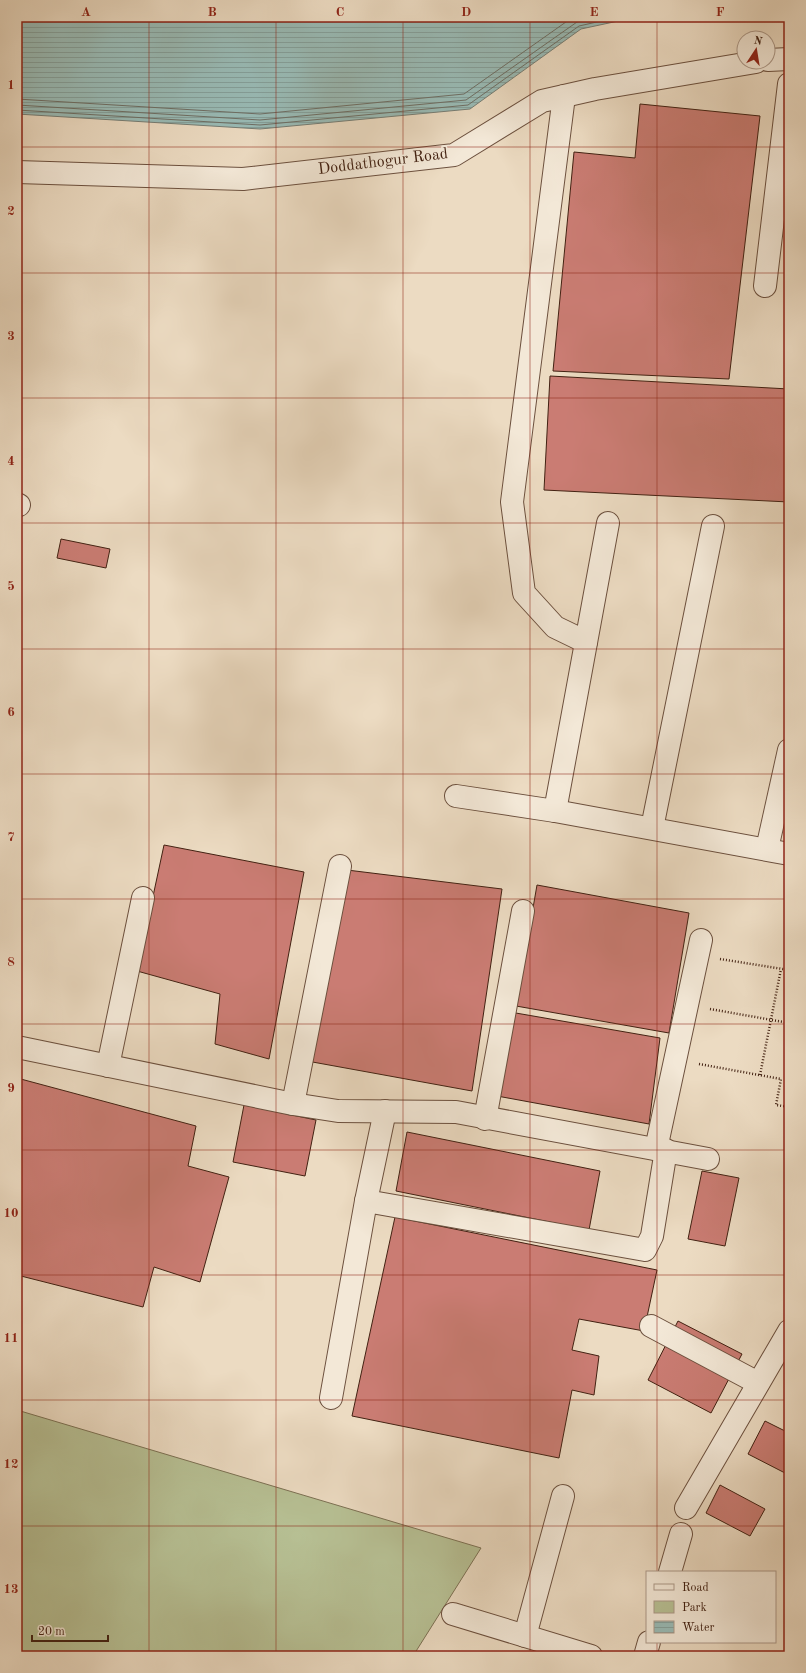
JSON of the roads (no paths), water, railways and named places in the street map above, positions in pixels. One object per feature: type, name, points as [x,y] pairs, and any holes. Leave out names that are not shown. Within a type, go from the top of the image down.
[{"type":"street","points":[[776,60],[789,59]]},
{"type":"street","name":"Doddathogur Road","points":[[17,172],[243,179],[454,155],[542,101],[595,89],[736,65]]},
{"type":"street","points":[[765,286],[789,84]]},
{"type":"street","points":[[564,96],[512,502],[524,593],[556,627],[586,642]]},
{"type":"street","points":[[555,811],[608,523]]},
{"type":"street","points":[[652,828],[713,526]]},
{"type":"street","points":[[767,849],[789,750]]},
{"type":"street","points":[[456,796],[555,811],[789,854]]},
{"type":"street","points":[[294,1104],[340,866]]},
{"type":"street","points":[[108,1066],[143,898]]},
{"type":"street","points":[[485,1119],[523,911]]},
{"type":"street","points":[[366,1201],[645,1250],[652,1236],[661,1149],[701,940]]},
{"type":"street","points":[[17,1047],[294,1104],[338,1111],[456,1112],[485,1119],[661,1149],[708,1159]]},
{"type":"street","points":[[332,1398],[366,1201],[385,1111]]},
{"type":"street","points":[[651,1326],[758,1383]]},
{"type":"street","points":[[686,1508],[789,1331]]},
{"type":"street","points":[[525,1636],[563,1496]]},
{"type":"street","points":[[670,1571],[681,1534]]},
{"type":"street","points":[[453,1614],[591,1656]]},
{"type":"street","points":[[645,1656],[649,1643]]},
{"type":"water","points":[[17,17],[637,17],[581,29],[470,109],[260,129],[17,114]]}]
